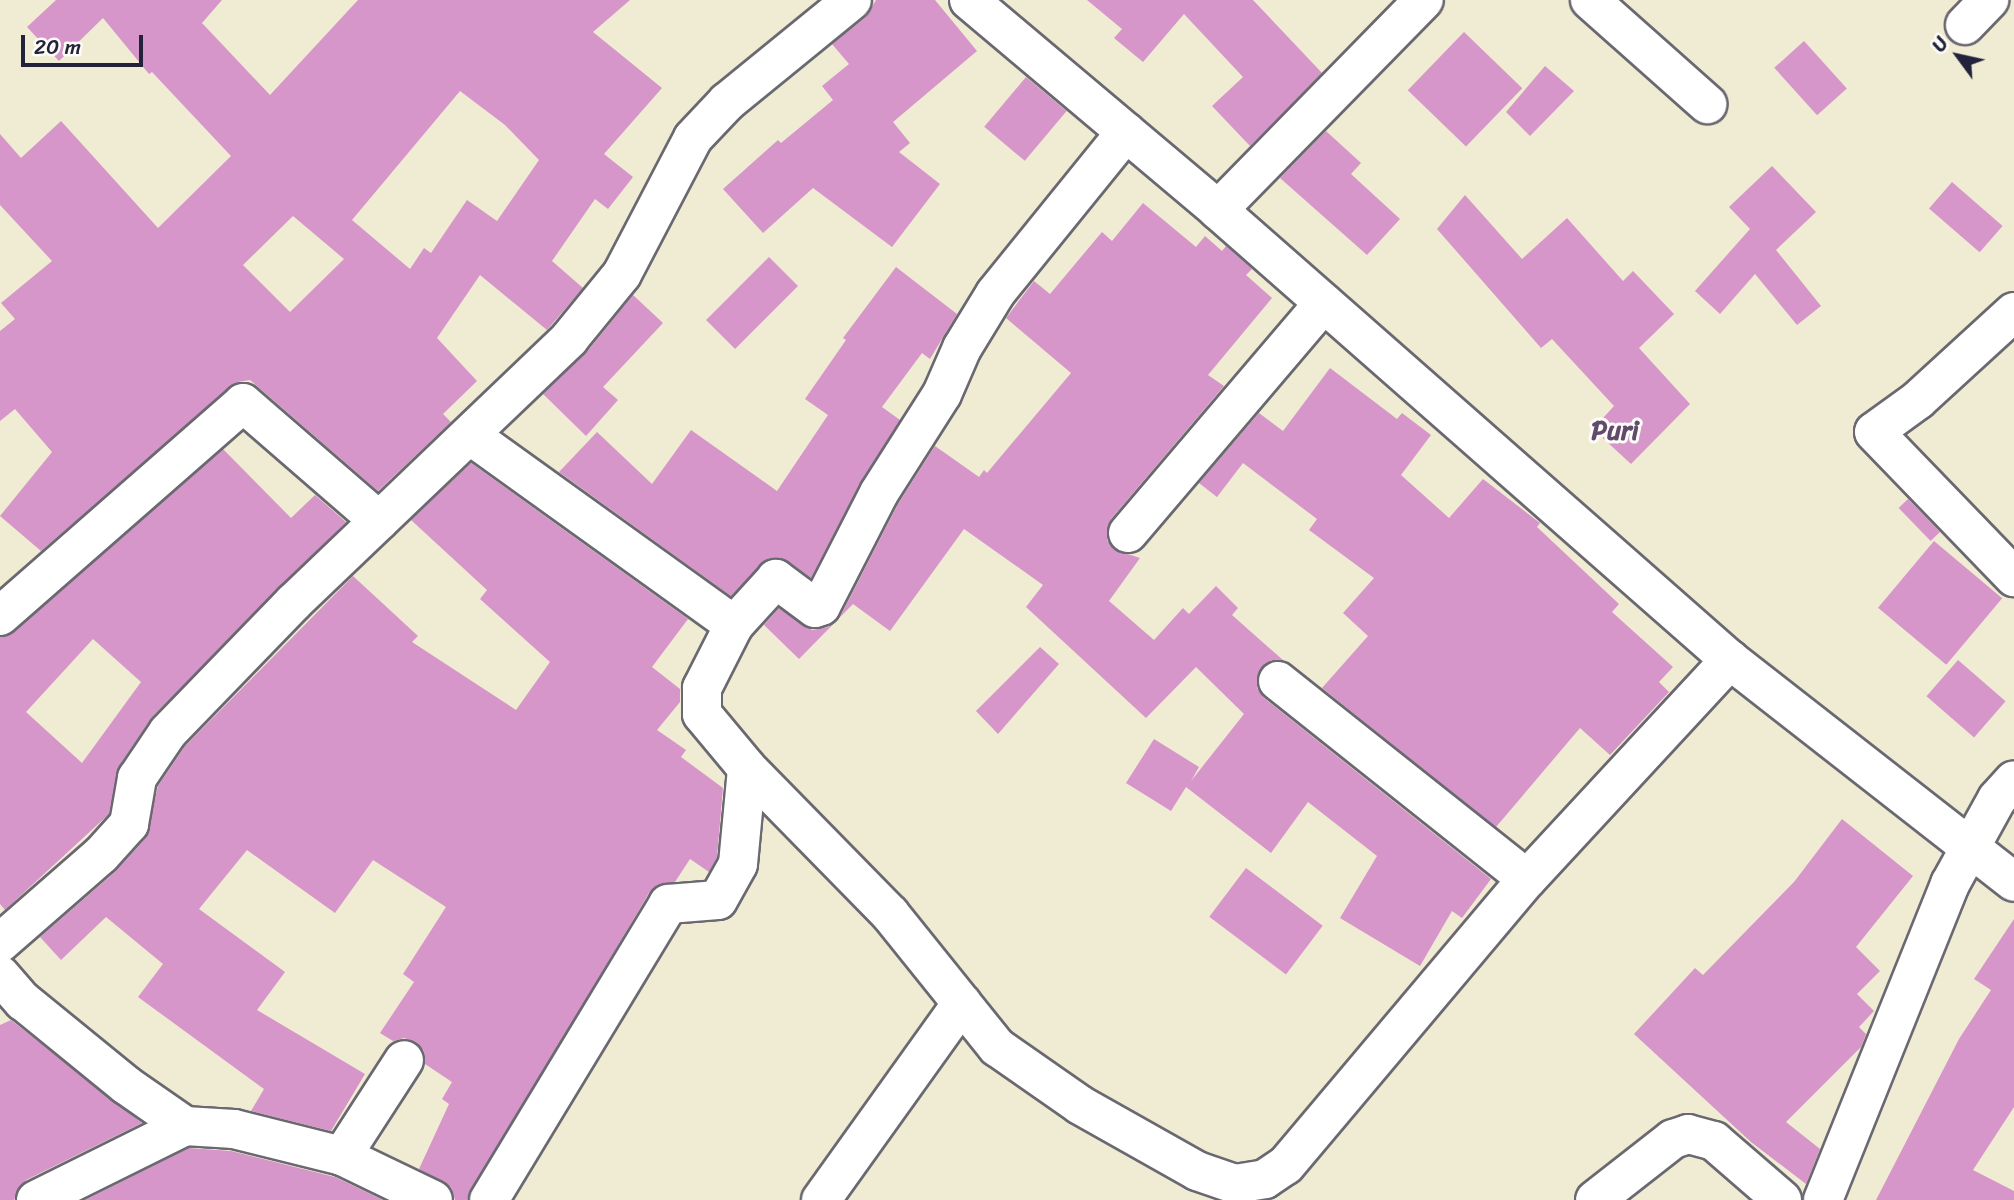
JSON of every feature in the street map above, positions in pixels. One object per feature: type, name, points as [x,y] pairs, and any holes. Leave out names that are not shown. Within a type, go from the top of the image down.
[{"type":"street","points":[[0,943],[116,840],[129,824],[137,778],[168,732],[379,521],[471,436],[569,339],[622,274],[693,138],[727,102],[852,0]]},
{"type":"street","points":[[969,0],[1218,210],[1730,660],[2014,882]]},
{"type":"street","points":[[1218,210],[1424,0]]},
{"type":"street","points":[[1590,0],[1707,104]]},
{"type":"street","points":[[1126,132],[995,294],[962,348],[942,394],[879,493],[821,606],[815,608],[776,579],[734,625],[702,688],[702,714],[747,768],[890,914],[998,1047],[1080,1105],[1197,1171],[1235,1184],[1265,1179],[1286,1165],[1527,879],[1730,660]]},
{"type":"street","points":[[1128,533],[1324,303]]},
{"type":"street","points":[[2014,312],[1918,400],[1874,432],[2014,578]]},
{"type":"street","points":[[0,615],[243,403],[379,521]]},
{"type":"street","points":[[471,436],[734,625]]},
{"type":"street","points":[[1278,681],[1527,879]]},
{"type":"street","points":[[489,1200],[668,904],[718,900],[738,864],[747,768]]},
{"type":"street","points":[[1824,1200],[1970,846],[2014,780]]},
{"type":"street","points":[[8,996],[185,1126]]},
{"type":"street","points":[[821,1200],[962,1003]]},
{"type":"street","points":[[342,1156],[404,1060]]},
{"type":"street","points":[[36,1200],[185,1126],[234,1129],[342,1156],[433,1200]]},
{"type":"street","points":[[1595,1200],[1673,1139],[1688,1135],[1714,1141],[1782,1200]]},
{"type":"building","points":[[56,0],[222,0],[202,23],[270,95],[358,0],[630,0],[593,32],[662,88],[604,154],[633,177],[608,209],[595,199],[552,261],[583,288],[547,330],[480,275],[437,338],[477,381],[443,414],[451,422],[378,491],[250,380],[238,382],[41,551],[0,516],[52,452],[15,409],[0,421],[0,331],[15,319],[1,303],[52,261],[0,205],[0,134],[21,158],[61,121],[158,228],[231,156],[152,72],[149,74],[103,18],[59,61],[27,27]],"holes":[[[460,91],[505,125],[539,160],[497,221],[467,200],[431,253],[424,248],[410,269],[352,220]],[[293,216],[344,259],[290,312],[243,265]]]},
{"type":"building","points":[[876,0],[935,0],[977,51],[893,122],[910,143],[899,152],[940,184],[892,247],[813,188],[763,233],[723,189],[778,140],[781,143],[833,100],[822,86],[849,64],[832,44],[866,17]]},
{"type":"building","points":[[1087,0],[1253,0],[1322,73],[1250,146],[1212,106],[1243,77],[1184,14],[1143,62],[1114,38],[1122,29]]},
{"type":"building","points":[[1464,32],[1522,88],[1466,147],[1408,90]]},
{"type":"building","points":[[1804,41],[1847,89],[1817,115],[1774,68]]},
{"type":"building","points":[[1545,66],[1574,91],[1530,136],[1506,112]]},
{"type":"building","points":[[1026,77],[1067,111],[1025,161],[984,127]]},
{"type":"building","points":[[1326,131],[1361,163],[1351,174],[1400,219],[1367,255],[1280,178]]},
{"type":"building","points":[[1772,166],[1816,212],[1776,250],[1821,306],[1797,325],[1755,274],[1720,314],[1695,291],[1750,229],[1729,207]]},
{"type":"building","points":[[1952,182],[2003,226],[1980,252],[1929,208]]},
{"type":"building","points":[[1465,195],[1522,259],[1567,218],[1623,281],[1633,271],[1674,314],[1639,348],[1690,404],[1631,464],[1593,429],[1614,406],[1552,339],[1541,348],[1437,229]]},
{"type":"building","points":[[1143,203],[1196,247],[1205,236],[1222,251],[1226,246],[1252,269],[1246,275],[1272,298],[1208,375],[1224,386],[1111,519],[1107,540],[1113,549],[1140,558],[1109,601],[1154,640],[1183,608],[1189,614],[1216,586],[1238,608],[1232,615],[1284,661],[1271,660],[1261,668],[1257,688],[1264,698],[1491,879],[1462,918],[1452,911],[1420,966],[1340,918],[1377,856],[1308,802],[1271,853],[1186,787],[1171,811],[1126,783],[1154,739],[1199,767],[1191,781],[1244,714],[1196,667],[1146,718],[1026,607],[1043,585],[964,529],[890,631],[853,604],[799,659],[764,625],[779,608],[812,630],[828,627],[840,617],[898,504],[935,446],[979,477],[984,470],[987,473],[1071,373],[1006,318],[1034,281],[1050,294],[1102,232],[1112,241]]},
{"type":"building","points":[[769,257],[798,286],[735,349],[706,320]]},
{"type":"building","points":[[896,267],[957,314],[930,359],[922,353],[882,407],[900,420],[860,483],[811,578],[788,561],[769,558],[731,596],[559,472],[597,432],[652,484],[691,430],[777,491],[828,415],[805,399],[846,340],[843,338]]},
{"type":"building","points":[[633,295],[663,323],[603,387],[618,400],[586,436],[543,394],[586,353]]},
{"type":"building","points":[[1330,368],[1397,419],[1402,413],[1431,435],[1401,475],[1449,518],[1483,479],[1540,523],[1537,527],[1619,604],[1612,612],[1673,667],[1659,682],[1669,692],[1610,755],[1580,728],[1496,827],[1322,688],[1368,636],[1343,613],[1374,578],[1309,530],[1317,519],[1243,463],[1217,497],[1199,483],[1259,413],[1283,431]]},
{"type":"building","points":[[223,449],[291,518],[315,495],[346,522],[152,717],[119,766],[109,814],[5,910],[0,904],[0,637],[14,632]],"holes":[[[93,639],[141,682],[82,763],[26,712]]]},
{"type":"building","points":[[471,463],[688,619],[652,667],[680,689],[680,702],[657,730],[686,750],[681,757],[723,788],[717,857],[709,872],[690,859],[675,882],[657,885],[649,893],[467,1200],[455,1200],[451,1187],[419,1169],[449,1104],[442,1099],[452,1082],[425,1064],[424,1051],[416,1042],[404,1038],[393,1041],[380,1033],[414,982],[403,974],[446,907],[373,860],[335,913],[247,850],[199,909],[285,972],[257,1010],[365,1074],[331,1131],[251,1111],[264,1089],[138,997],[163,964],[106,917],[61,960],[40,937],[115,872],[145,839],[158,786],[185,746],[353,576],[418,636],[412,642],[516,710],[550,662],[480,599],[487,590],[411,520]]},
{"type":"building","points":[[1908,499],[1940,532],[1931,541],[1899,508]]},
{"type":"building","points":[[1934,541],[2002,598],[1946,665],[1878,608]]},
{"type":"building","points":[[1040,647],[1059,664],[998,734],[976,711]]},
{"type":"building","points":[[1958,660],[2006,701],[1974,738],[1927,696]]},
{"type":"building","points":[[1842,819],[1913,876],[1856,947],[1880,971],[1857,994],[1874,1011],[1859,1027],[1866,1034],[1861,1047],[1786,1122],[1820,1149],[1806,1184],[1751,1142],[1634,1034],[1695,968],[1703,975],[1794,882]]},
{"type":"building","points":[[1246,868],[1323,926],[1286,974],[1209,917]]},
{"type":"building","points":[[2014,919],[2014,1107],[1973,1170],[2014,1191],[2014,1200],[1876,1200],[1959,1039],[1991,990],[1974,979]]},
{"type":"building","points":[[11,1020],[142,1123],[26,1180],[14,1200],[0,1200],[0,1025]]},
{"type":"building","points":[[189,1148],[231,1151],[335,1177],[383,1200],[85,1200]]},
{"type":"district","name":"Puri","points":[[1615,431]]}]
